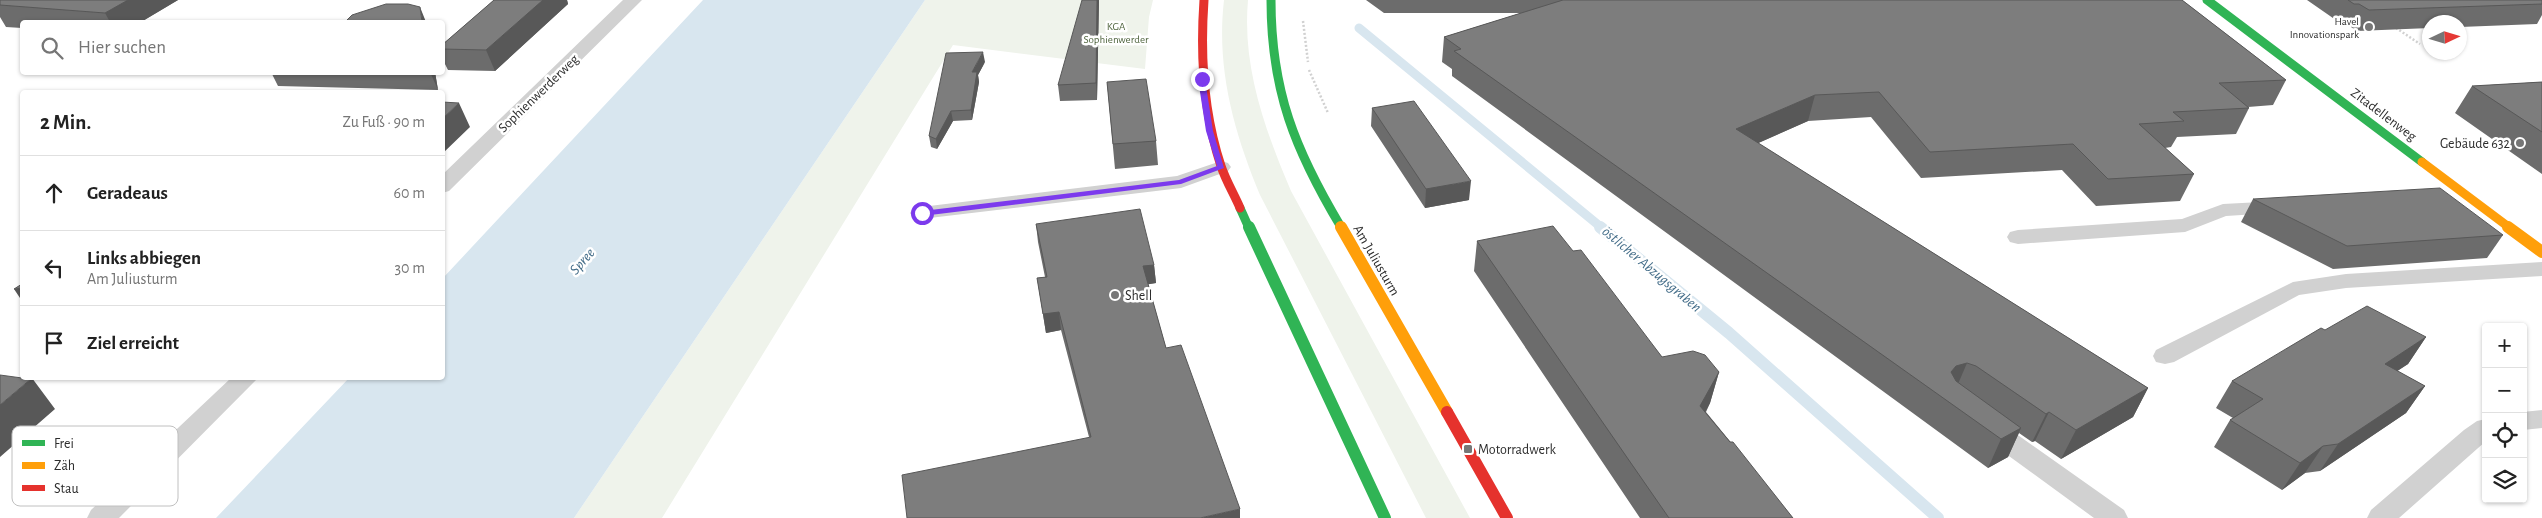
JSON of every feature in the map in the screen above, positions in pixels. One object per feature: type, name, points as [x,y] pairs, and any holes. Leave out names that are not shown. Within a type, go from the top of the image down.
[{"type":"main road","points":[[1204,0],[1202,19],[1202,82],[1210,131],[1221,167],[1385,518]]},
{"type":"main road","name":"Am Juliusturm","points":[[1271,0],[1270,17],[1276,77],[1287,121],[1306,166],[1507,518]]},
{"type":"main road","name":"Zitadellenweg","points":[[2207,0],[2542,252]]},
{"type":"lane","name":"Sophienwerderweg","points":[[445,184],[633,0]]},
{"type":"lane","points":[[922,213],[1181,182],[1221,167]]},
{"type":"lane","points":[[2432,198],[2468,196]]},
{"type":"lane","points":[[2018,237],[2185,225],[2223,210],[2300,205]]},
{"type":"lane","points":[[2165,356],[2293,289],[2346,282],[2542,269]]},
{"type":"lane","points":[[178,444],[244,380]]},
{"type":"lane","points":[[1969,413],[2114,518]]},
{"type":"lane","points":[[2527,421],[2542,419]]},
{"type":"lane","points":[[2381,518],[2482,431]]},
{"type":"lane","points":[[101,518],[113,506]]},
{"type":"path","points":[[1303,20],[1309,72],[1328,113]]},
{"type":"path","points":[[2395,27],[2420,44]]},
{"type":"green space","name":"KGA Sophienwerder","points":[[925,0],[1153,0],[1149,17],[1145,69],[953,45],[662,518],[574,518]]},
{"type":"green space","points":[[1224,0],[1248,0],[1247,25],[1252,74],[1272,145],[1291,191],[1470,518],[1426,518],[1260,195],[1242,148],[1229,100],[1223,51]]},
{"type":"water","name":"Spree","points":[[703,0],[925,0],[574,518],[216,518],[347,380],[445,380],[445,276]]},
{"type":"building","points":[[0,0],[128,0],[105,13],[0,5]]},
{"type":"building","points":[[494,0],[543,0],[486,50],[445,49],[445,42]]},
{"type":"building","points":[[1082,0],[1097,0],[1096,83],[1058,85]]},
{"type":"building","points":[[1563,0],[2182,0],[2286,80],[2219,83],[2249,108],[2173,112],[2184,121],[2139,124],[2194,174],[2108,179],[2073,144],[1930,152],[1879,92],[1815,95],[1736,129],[2148,388],[2076,430],[2049,412],[2046,414],[1976,366],[1967,363],[1956,366],[1951,372],[1956,381],[2021,428],[2001,439],[1454,51],[1461,49],[1444,37]]},
{"type":"building","points":[[2348,0],[2542,0],[2542,4],[2369,10]]},
{"type":"building","points":[[386,4],[408,4],[420,7],[422,20],[347,20],[352,15]]},
{"type":"building","points":[[983,52],[972,72],[977,72],[971,110],[951,111],[936,139],[929,136],[946,53]]},
{"type":"building","points":[[1146,79],[1156,141],[1113,144],[1107,82]]},
{"type":"building","points":[[2542,82],[2542,132],[2472,86]]},
{"type":"building","points":[[1414,101],[1471,181],[1426,189],[1372,108]]},
{"type":"building","points":[[445,102],[459,103],[445,116]]},
{"type":"building","points":[[2440,188],[2503,235],[2347,246],[2253,199]]},
{"type":"building","points":[[1140,209],[1154,265],[1143,266],[1166,348],[1181,345],[1240,509],[1200,518],[907,518],[902,475],[1091,437],[1059,312],[1043,314],[1037,278],[1047,277],[1036,224]]},
{"type":"building","points":[[1553,226],[1573,251],[1581,250],[1662,357],[1693,351],[1705,355],[1719,372],[1700,406],[1730,442],[1733,442],[1793,518],[1669,518],[1477,241]]},
{"type":"building","points":[[2367,306],[2426,337],[2385,364],[2425,386],[2338,444],[2323,446],[2300,463],[2230,420],[2263,399],[2232,381],[2321,328],[2325,330]]},
{"type":"building","points":[[0,375],[20,378],[20,380],[30,380],[0,405]]},
{"type":"waterway","name":"östlicher Abzugsgraben","points":[[1359,28],[1602,228]]},
{"type":"waterway","name":"östlicher Abzugsgraben","points":[[1600,227],[1729,333],[1938,518]]},
{"type":"traffic: fast","points":[[1271,0],[1272,43],[1278,85],[1290,127],[1307,167],[1341,227]]},
{"type":"traffic: fast","points":[[2207,0],[2422,162]]},
{"type":"traffic: fast","points":[[1240,208],[1385,518]]},
{"type":"traffic: slow","points":[[2422,162],[2542,252]]},
{"type":"traffic: slow","points":[[1341,227],[1447,412]]},
{"type":"traffic: jam","points":[[1204,0],[1202,63],[1206,105],[1221,166],[1240,208]]},
{"type":"traffic: jam","points":[[1447,412],[1507,518]]},
{"type":"place","name":"Havel Innovationspark","points":[[2369,27]]},
{"type":"place","name":"Gebäude 632","points":[[2520,143]]},
{"type":"place","name":"Shell","points":[[1115,295]]},
{"type":"place","name":"Motorradwerk","points":[[1468,449]]},
{"type":"route","points":[[922,213],[1181,182],[1221,167],[1210,131],[1202,79]]}]
